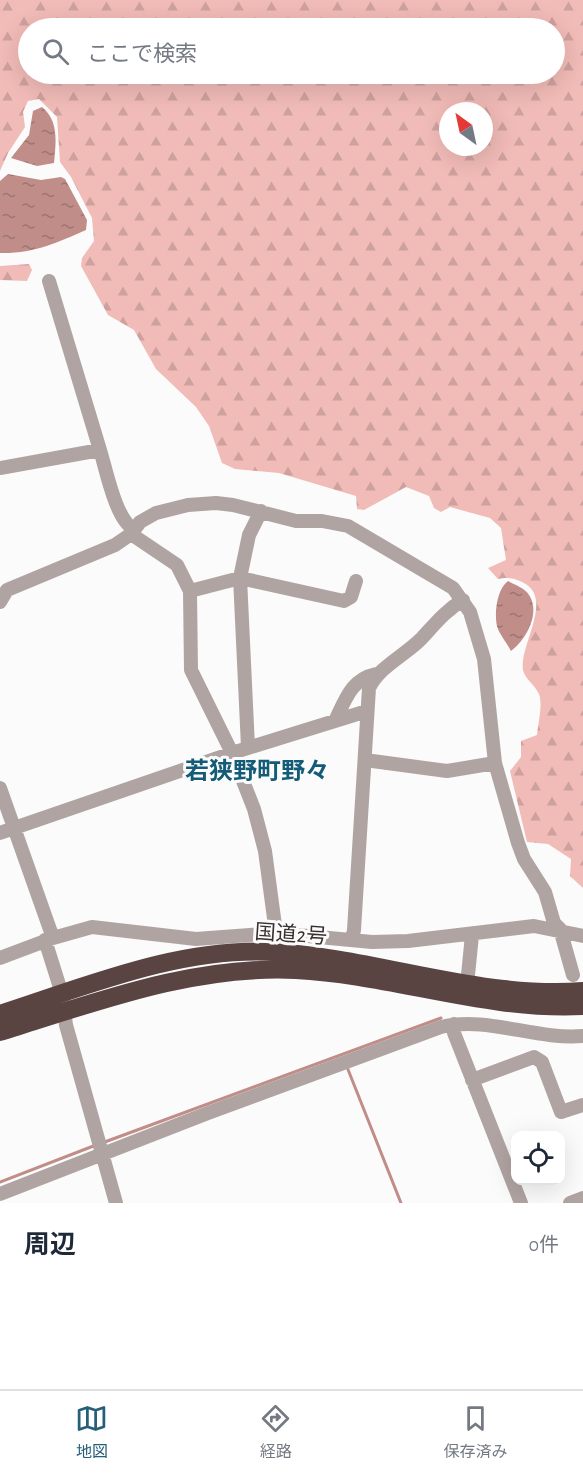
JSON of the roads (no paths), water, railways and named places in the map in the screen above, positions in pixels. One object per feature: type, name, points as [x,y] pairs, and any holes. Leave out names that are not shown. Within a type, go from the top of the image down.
[{"type":"highway","name":"国道2号","points":[[0,1014],[175,961],[236,953],[272,952],[356,962],[467,985],[514,991],[552,993],[578,983]]},
{"type":"highway","name":"国道2号","points":[[0,1032],[176,980],[209,974],[296,970],[378,981],[476,1001],[518,1006],[583,1006]]},
{"type":"street","points":[[49,281],[119,511],[132,531],[177,565],[190,591],[191,670],[232,753],[254,808],[265,851],[276,933]]},
{"type":"street","points":[[0,468],[100,450]]},
{"type":"street","points":[[0,602],[7,590],[115,545],[140,522],[156,513],[188,505],[233,505],[296,521],[322,521],[348,526],[453,588],[470,612],[484,659],[495,763],[524,859],[545,892],[554,923],[560,929],[578,983]]},
{"type":"street","points":[[248,747],[240,578],[249,535],[261,511]]},
{"type":"street","points":[[190,591],[240,578],[344,601],[351,597],[356,581]]},
{"type":"street","points":[[336,719],[350,689],[364,677],[376,674],[420,639],[446,610],[463,600]]},
{"type":"street","points":[[352,940],[369,688],[376,674]]},
{"type":"street","points":[[0,833],[248,747],[367,711]]},
{"type":"street","points":[[365,760],[447,771],[495,763]]},
{"type":"street","points":[[0,788],[49,939],[62,994],[63,1012],[116,1203]]},
{"type":"street","points":[[0,958],[49,939],[93,927],[196,939],[276,933],[352,940],[408,941],[534,926],[560,929],[583,936]]},
{"type":"street","points":[[467,985],[472,935]]},
{"type":"street","points":[[454,1024],[454,1033],[521,1203]]},
{"type":"street","points":[[0,1194],[101,1148],[454,1024],[481,1024],[539,1034],[583,1036]]},
{"type":"street","points":[[472,1080],[534,1057],[542,1062],[561,1112],[583,1105]]},
{"type":"street","points":[[570,1203],[583,1198]]},
{"type":"water","points":[[42,107],[54,125],[56,140],[54,163],[37,166],[11,158],[29,135],[33,111]]},
{"type":"water","points":[[8,174],[41,180],[61,177],[65,179],[87,220],[86,230],[34,250],[0,253],[0,181]]},
{"type":"water","points":[[508,581],[527,593],[533,610],[530,626],[522,640],[511,651],[499,632],[496,621],[499,595]]},
{"type":"waterway","points":[[102,1143],[441,1018]]},
{"type":"waterway","points":[[347,1067],[401,1203]]},
{"type":"waterway","points":[[0,1182],[96,1145]]},
{"type":"district","name":"若狭野町野々","points":[[257,771]]}]
